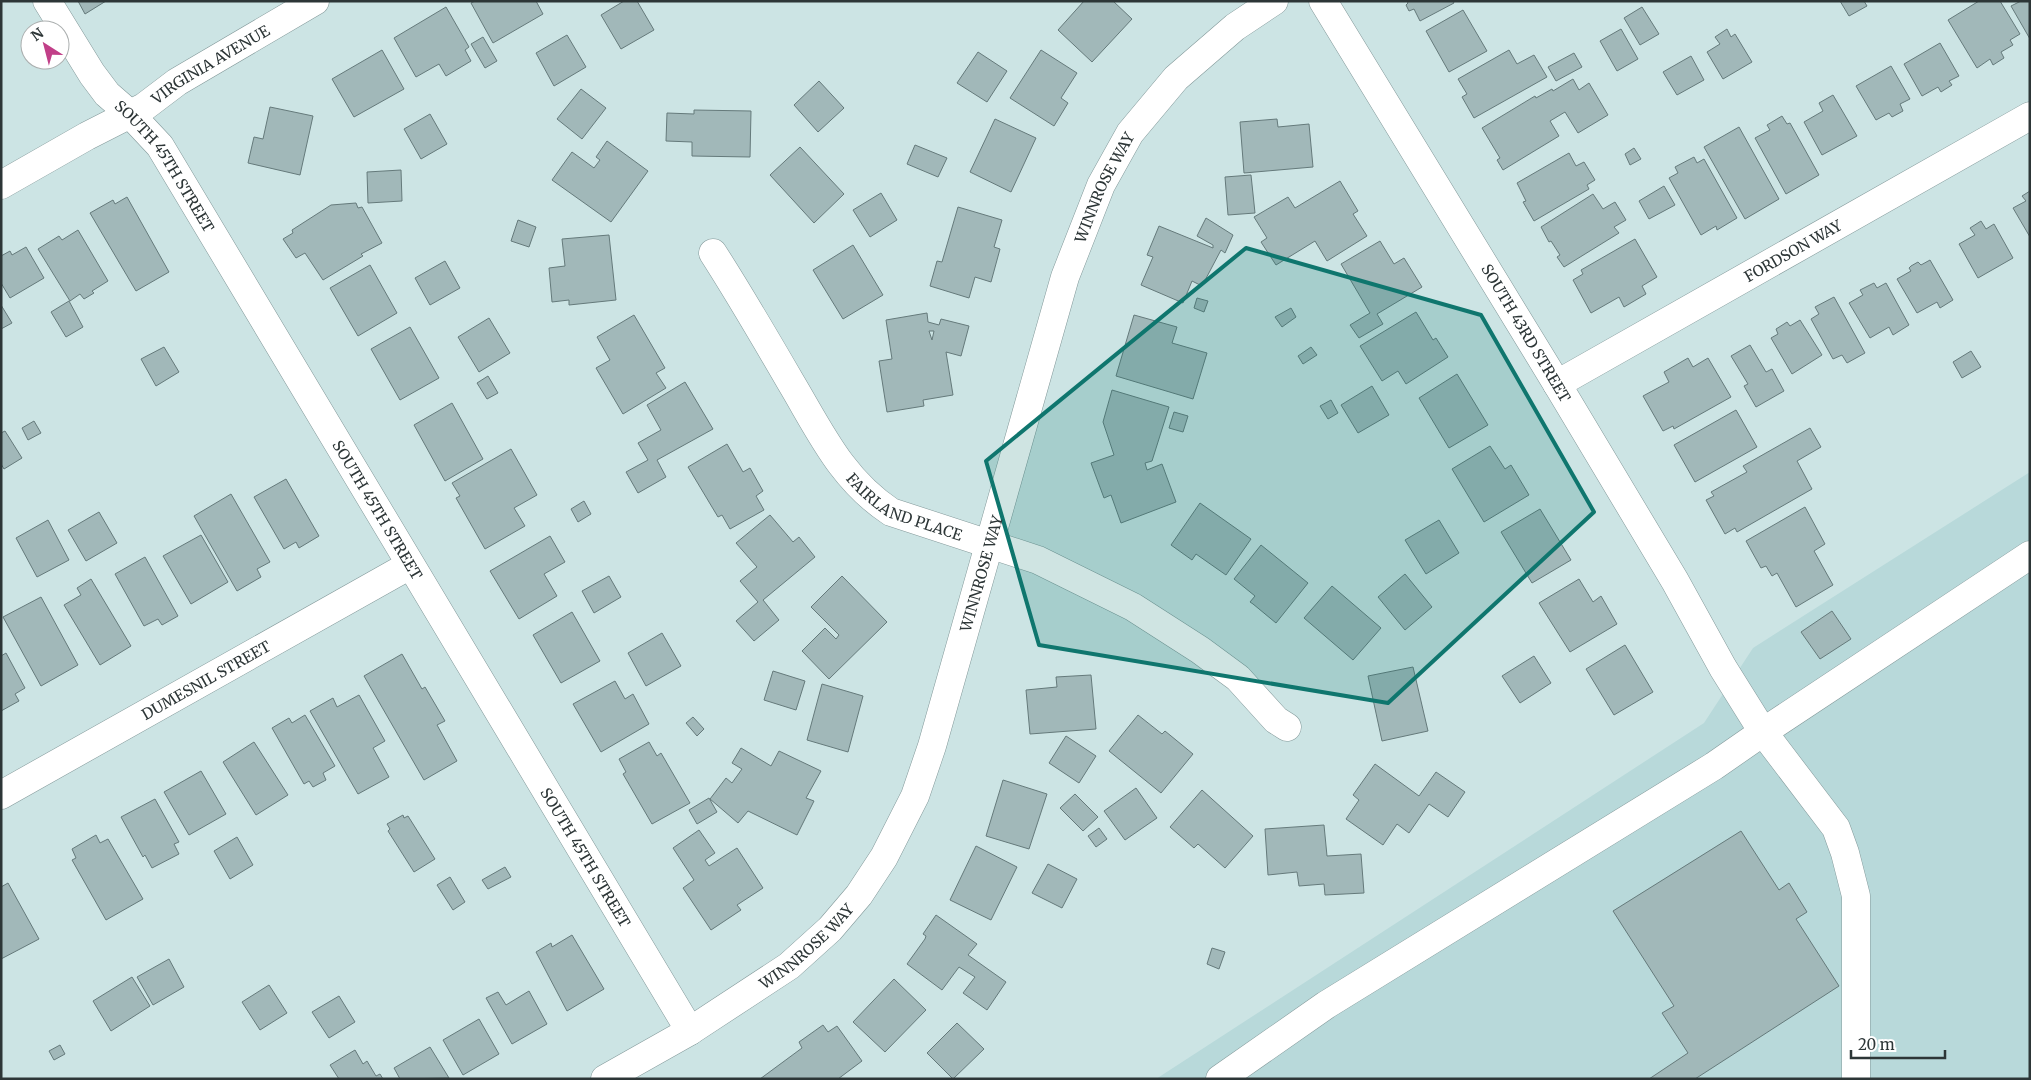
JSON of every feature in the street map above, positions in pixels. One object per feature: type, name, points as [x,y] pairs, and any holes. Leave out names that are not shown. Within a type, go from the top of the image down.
[{"type":"street","name":"SOUTH 45TH STREET","points":[[47,1],[92,74],[108,94],[160,146],[690,1031]]},
{"type":"street","name":"VIRGINIA AVENUE","points":[[1,185],[87,136],[144,107],[177,82],[315,1]]},
{"type":"street","name":"WINNROSE WAY","points":[[605,1079],[690,1031],[789,966],[830,929],[859,895],[884,857],[915,796],[932,746],[990,546],[1064,277],[1101,185],[1130,133],[1176,78],[1235,27],[1274,1]]},
{"type":"street","name":"SOUTH 43RD STREET","points":[[1323,1],[1557,384],[1675,581],[1723,668],[1763,732],[1836,828],[1845,853],[1856,896],[1856,1079]]},
{"type":"street","name":"FORDSON WAY","points":[[1557,384],[2030,116]]},
{"type":"street","name":"FAIRLAND PLACE","points":[[712,253],[742,298],[828,445],[849,476],[874,501],[891,512],[990,546],[1038,560],[1133,607],[1200,650],[1238,678],[1276,720],[1287,727]]},
{"type":"street","points":[[1220,1079],[1326,1005],[1714,766],[2030,555]]},
{"type":"street","name":"DUMESNIL STREET","points":[[1,795],[410,564]]},
{"type":"highlighted area","points":[[1246,248],[1481,315],[1594,512],[1388,703],[1039,645],[986,461]]},
{"type":"shaded area","points":[[2030,472],[2030,1079],[1156,1079],[1704,723],[1753,648]]},
{"type":"building","points":[[78,1],[106,1],[85,14]]},
{"type":"building","points":[[475,1],[536,1],[543,14],[493,43],[471,3]]},
{"type":"building","points":[[624,1],[637,1],[654,30],[621,49],[601,15]]},
{"type":"building","points":[[1084,1],[1113,1],[1132,19],[1092,62],[1058,30]]},
{"type":"building","points":[[1407,1],[1453,1],[1454,3],[1420,21],[1414,9],[1409,11],[1406,5]]},
{"type":"building","points":[[1840,1],[1864,1],[1867,6],[1849,16]]},
{"type":"building","points":[[1979,1],[2000,1],[2020,34],[2010,40],[2013,45],[2001,52],[2004,58],[1993,65],[1990,59],[1977,68],[1948,20]]},
{"type":"building","points":[[2021,1],[2030,1],[2030,39],[2011,6]]},
{"type":"building","points":[[446,7],[469,47],[465,50],[471,61],[446,76],[439,64],[416,77],[394,38]]},
{"type":"building","points":[[1642,7],[1659,34],[1640,45],[1624,18]]},
{"type":"building","points":[[1463,10],[1487,51],[1449,72],[1426,31]]},
{"type":"building","points":[[1621,29],[1638,59],[1617,71],[1600,41]]},
{"type":"building","points":[[1727,29],[1731,37],[1735,34],[1752,62],[1723,79],[1707,52],[1720,44],[1715,37]]},
{"type":"building","points":[[567,35],[586,67],[554,86],[536,53]]},
{"type":"building","points":[[483,37],[497,61],[485,68],[471,44]]},
{"type":"building","points":[[1940,43],[1959,76],[1949,81],[1952,85],[1941,92],[1938,87],[1922,96],[1904,64]]},
{"type":"building","points":[[382,50],[404,89],[354,117],[332,79]]},
{"type":"building","points":[[1041,50],[1077,73],[1061,98],[1068,103],[1054,126],[1010,98]]},
{"type":"building","points":[[1509,50],[1517,64],[1534,55],[1547,77],[1474,118],[1462,97],[1467,94],[1458,79]]},
{"type":"building","points":[[978,52],[1007,71],[987,102],[957,83]]},
{"type":"building","points":[[1574,53],[1582,67],[1556,81],[1548,67]]},
{"type":"building","points":[[1691,56],[1704,80],[1677,95],[1663,72]]},
{"type":"building","points":[[1891,66],[1910,99],[1900,104],[1903,111],[1892,117],[1889,113],[1876,120],[1856,86]]},
{"type":"building","points":[[1573,79],[1579,90],[1589,83],[1608,115],[1578,133],[1565,112],[1550,121],[1559,136],[1503,170],[1497,160],[1500,158],[1482,128],[1535,96],[1536,98],[1552,89],[1553,91]]},
{"type":"building","points":[[819,81],[844,108],[818,132],[794,105]]},
{"type":"building","points":[[581,89],[606,108],[582,139],[557,119]]},
{"type":"building","points":[[1833,95],[1857,136],[1822,155],[1804,122],[1823,111],[1819,103]]},
{"type":"building","points":[[270,107],[313,116],[300,175],[248,163],[254,137],[263,139]]},
{"type":"building","points":[[694,110],[751,111],[750,157],[692,156],[692,142],[666,141],[667,113],[694,114]]},
{"type":"building","points":[[430,114],[447,144],[421,159],[404,129]]},
{"type":"building","points":[[1782,116],[1787,124],[1790,123],[1819,175],[1786,194],[1755,138],[1770,130],[1767,125]]},
{"type":"building","points":[[995,119],[1036,138],[1011,192],[970,172]]},
{"type":"building","points":[[1277,119],[1278,127],[1309,124],[1313,167],[1244,173],[1240,122]]},
{"type":"building","points":[[1739,127],[1779,199],[1745,219],[1704,147]]},
{"type":"building","points":[[607,141],[648,171],[611,222],[552,180],[572,152],[594,168],[600,160],[596,157]]},
{"type":"building","points":[[915,145],[947,158],[938,177],[907,164]]},
{"type":"building","points":[[800,147],[844,194],[814,223],[770,175]]},
{"type":"building","points":[[1634,148],[1641,159],[1630,165],[1625,154]]},
{"type":"building","points":[[1569,153],[1576,166],[1584,162],[1595,180],[1587,185],[1589,189],[1534,221],[1523,202],[1526,201],[1517,183]]},
{"type":"building","points":[[1694,157],[1697,163],[1704,159],[1737,218],[1717,230],[1716,226],[1701,235],[1669,178],[1678,173],[1675,167]]},
{"type":"building","points":[[401,170],[402,201],[368,203],[367,172]]},
{"type":"building","points":[[1251,175],[1255,213],[1228,215],[1225,177]]},
{"type":"building","points":[[1340,181],[1358,211],[1353,214],[1367,236],[1327,261],[1315,241],[1276,265],[1261,242],[1267,238],[1254,217],[1288,197],[1295,208]]},
{"type":"building","points":[[1664,186],[1675,205],[1649,219],[1639,201]]},
{"type":"building","points":[[2030,191],[2030,237],[2013,208],[2026,201],[2022,196]]},
{"type":"building","points":[[881,193],[897,220],[870,237],[853,210]]},
{"type":"building","points":[[1593,194],[1603,209],[1615,202],[1626,220],[1614,227],[1619,233],[1564,267],[1557,257],[1560,255],[1551,241],[1549,242],[1541,227]]},
{"type":"building","points":[[127,197],[169,272],[136,291],[90,213],[113,200],[115,204]]},
{"type":"building","points":[[356,203],[358,208],[362,207],[382,243],[361,254],[363,256],[323,280],[305,253],[296,258],[283,239],[293,233],[292,230],[331,205]]},
{"type":"building","points":[[958,207],[1002,220],[994,247],[1000,249],[991,282],[975,277],[969,298],[930,286],[937,261],[942,262]]},
{"type":"building","points":[[1206,218],[1233,235],[1225,253],[1221,250],[1202,286],[1192,281],[1183,303],[1141,285],[1153,257],[1147,255],[1159,226],[1213,248],[1213,245],[1197,236]]},
{"type":"building","points":[[518,220],[536,227],[529,247],[511,241]]},
{"type":"building","points":[[1981,221],[1986,229],[1994,224],[2013,258],[1978,278],[1959,244],[1975,235],[1970,228]]},
{"type":"building","points":[[78,230],[108,281],[92,291],[94,293],[84,299],[80,294],[70,301],[38,249],[59,236],[62,240]]},
{"type":"building","points":[[609,235],[616,300],[569,305],[569,300],[552,302],[549,268],[565,266],[562,239]]},
{"type":"building","points":[[1635,239],[1657,277],[1642,286],[1646,294],[1624,307],[1619,297],[1591,313],[1573,280],[1583,274],[1581,270]]},
{"type":"building","points":[[1380,241],[1394,264],[1404,258],[1422,287],[1377,314],[1383,324],[1359,338],[1350,325],[1370,313],[1341,264]]},
{"type":"building","points":[[853,245],[883,295],[843,319],[813,270]]},
{"type":"building","points":[[26,247],[44,278],[10,298],[1,283],[1,256],[10,251],[12,255]]},
{"type":"building","points":[[1930,260],[1953,300],[1940,308],[1937,302],[1917,313],[1897,279],[1911,271],[1909,268],[1911,266],[1918,262],[1921,265]]},
{"type":"building","points":[[445,261],[460,288],[430,305],[415,278]]},
{"type":"building","points":[[370,265],[397,313],[358,336],[330,288]]},
{"type":"building","points":[[1874,283],[1877,288],[1886,283],[1909,325],[1893,335],[1889,327],[1870,338],[1849,303],[1863,295],[1860,290]]},
{"type":"building","points":[[1834,297],[1865,353],[1847,363],[1842,355],[1833,359],[1811,319],[1819,314],[1815,307]]},
{"type":"building","points":[[1197,298],[1208,301],[1204,312],[1194,308]]},
{"type":"building","points":[[69,301],[83,327],[66,337],[51,312]]},
{"type":"building","points":[[1,305],[12,323],[1,329]]},
{"type":"building","points":[[1291,308],[1296,317],[1282,327],[1275,317]]},
{"type":"building","points":[[1416,312],[1433,340],[1436,338],[1448,357],[1406,384],[1398,371],[1382,381],[1360,346]]},
{"type":"building","points":[[927,313],[928,322],[939,325],[941,319],[969,326],[961,356],[946,352],[953,395],[923,400],[924,406],[887,412],[879,361],[892,359],[886,320]],"holes":[[[929,331],[934,331],[932,340]]]},
{"type":"building","points":[[634,315],[665,368],[656,373],[666,388],[623,414],[596,368],[610,360],[597,337]]},
{"type":"building","points":[[1134,315],[1177,327],[1172,343],[1207,353],[1193,399],[1116,376]]},
{"type":"building","points":[[489,318],[510,353],[479,372],[458,337]]},
{"type":"building","points":[[1800,320],[1822,355],[1792,374],[1771,338],[1778,334],[1776,329],[1787,322],[1790,326]]},
{"type":"building","points":[[410,327],[439,378],[400,400],[371,349]]},
{"type":"building","points":[[1750,345],[1766,372],[1772,369],[1784,391],[1756,407],[1744,386],[1748,384],[1731,356]]},
{"type":"building","points":[[164,347],[179,372],[156,386],[141,359]]},
{"type":"building","points":[[1311,347],[1317,355],[1303,364],[1298,356]]},
{"type":"building","points":[[1971,351],[1981,367],[1962,378],[1953,362]]},
{"type":"building","points":[[1688,358],[1693,367],[1708,358],[1731,397],[1674,429],[1673,426],[1663,431],[1643,396],[1669,382],[1664,372]]},
{"type":"building","points":[[1457,374],[1488,425],[1449,448],[1419,398]]},
{"type":"building","points":[[488,376],[498,393],[487,399],[477,383]]},
{"type":"building","points":[[685,382],[713,429],[657,460],[666,477],[638,493],[626,472],[648,460],[638,443],[661,430],[647,405]]},
{"type":"building","points":[[1372,386],[1389,415],[1358,433],[1341,405]]},
{"type":"building","points":[[1112,390],[1169,407],[1152,461],[1145,463],[1147,470],[1162,464],[1176,502],[1121,523],[1111,495],[1104,498],[1091,463],[1114,455],[1103,422]]},
{"type":"building","points":[[1331,400],[1338,413],[1328,419],[1320,406]]},
{"type":"building","points":[[452,403],[483,459],[445,481],[414,425]]},
{"type":"building","points":[[1736,410],[1757,447],[1695,482],[1674,445]]},
{"type":"building","points":[[1174,412],[1188,416],[1183,432],[1169,428]]},
{"type":"building","points":[[34,421],[41,433],[28,440],[22,428]]},
{"type":"building","points":[[1810,428],[1821,447],[1797,461],[1812,489],[1737,532],[1735,528],[1725,534],[1706,500],[1714,496],[1711,492],[1747,472],[1743,466]]},
{"type":"building","points":[[5,431],[22,458],[4,469],[1,464],[1,433]]},
{"type":"building","points":[[727,444],[743,472],[750,468],[763,491],[756,496],[764,510],[730,529],[722,515],[718,517],[688,467]]},
{"type":"building","points":[[1490,446],[1505,469],[1511,465],[1529,495],[1484,522],[1452,469]]},
{"type":"building","points":[[511,449],[537,495],[514,508],[525,526],[485,549],[456,498],[460,496],[452,483]]},
{"type":"building","points":[[286,479],[319,536],[299,548],[296,542],[284,549],[254,497]]},
{"type":"building","points":[[231,494],[270,562],[257,569],[261,577],[237,591],[194,516]]},
{"type":"building","points":[[584,501],[591,514],[578,522],[571,509]]},
{"type":"building","points":[[1200,503],[1251,539],[1226,575],[1196,554],[1192,560],[1171,545]]},
{"type":"building","points":[[1805,507],[1825,544],[1814,551],[1833,585],[1796,607],[1777,573],[1772,576],[1766,566],[1761,568],[1746,541]]},
{"type":"building","points":[[1540,509],[1571,560],[1532,583],[1501,532]]},
{"type":"building","points":[[99,512],[117,543],[86,561],[68,530]]},
{"type":"building","points":[[770,515],[793,542],[799,537],[815,557],[763,600],[779,620],[754,641],[736,621],[758,602],[740,581],[757,567],[736,543]]},
{"type":"building","points":[[48,520],[69,560],[37,577],[16,538]]},
{"type":"building","points":[[1439,520],[1459,553],[1426,574],[1405,540]]},
{"type":"building","points":[[201,535],[228,582],[191,604],[163,556]]},
{"type":"building","points":[[550,536],[565,562],[544,574],[557,596],[519,619],[490,571]]},
{"type":"building","points":[[1261,545],[1308,583],[1276,623],[1250,602],[1255,596],[1234,579]]},
{"type":"building","points":[[145,557],[178,616],[162,625],[158,619],[144,626],[115,574]]},
{"type":"building","points":[[1405,574],[1432,607],[1405,630],[1378,597]]},
{"type":"building","points":[[609,576],[621,597],[594,613],[582,591]]},
{"type":"building","points":[[842,576],[887,622],[829,679],[802,651],[825,628],[836,639],[839,635],[811,607]]},
{"type":"building","points":[[91,579],[131,646],[100,665],[64,605],[81,595],[77,588]]},
{"type":"building","points":[[1579,579],[1593,602],[1601,596],[1617,624],[1570,652],[1539,603]]},
{"type":"building","points":[[1332,586],[1381,628],[1353,660],[1304,618]]},
{"type":"building","points":[[41,597],[78,665],[41,686],[3,617]]},
{"type":"building","points":[[1832,611],[1851,639],[1820,659],[1801,632]]},
{"type":"building","points":[[572,612],[600,661],[561,683],[533,635]]},
{"type":"building","points":[[662,633],[681,666],[646,686],[628,653]]},
{"type":"building","points":[[1625,645],[1653,692],[1614,715],[1586,669]]},
{"type":"building","points":[[6,653],[25,688],[15,694],[19,701],[1,711],[1,656]]},
{"type":"building","points":[[402,654],[422,689],[425,687],[445,721],[437,725],[457,761],[424,780],[364,676]]},
{"type":"building","points":[[1534,656],[1551,683],[1520,703],[1502,676]]},
{"type":"building","points":[[1413,667],[1428,731],[1382,741],[1368,676]]},
{"type":"building","points":[[773,671],[805,681],[796,710],[764,700]]},
{"type":"building","points":[[1091,675],[1096,729],[1030,734],[1026,690],[1057,687],[1056,677]]},
{"type":"building","points":[[615,681],[625,699],[633,694],[649,724],[601,752],[573,704]]},
{"type":"building","points":[[822,684],[863,696],[848,752],[807,740]]},
{"type":"building","points":[[359,695],[385,741],[373,748],[389,777],[358,794],[310,711],[333,698],[337,707]]},
{"type":"building","points":[[305,715],[335,766],[323,773],[326,780],[313,787],[309,781],[304,784],[272,728],[289,718],[292,723]]},
{"type":"building","points":[[1138,715],[1162,734],[1165,731],[1193,754],[1161,793],[1109,751]]},
{"type":"building","points":[[693,717],[704,729],[697,736],[686,723]]},
{"type":"building","points":[[1066,736],[1096,756],[1079,783],[1049,763]]},
{"type":"building","points":[[254,742],[288,795],[256,815],[223,762]]},
{"type":"building","points":[[649,742],[657,756],[661,753],[690,803],[652,824],[623,774],[626,772],[619,759]]},
{"type":"building","points":[[741,748],[771,766],[779,751],[821,771],[806,798],[814,801],[797,835],[748,811],[738,823],[710,799],[726,778],[732,783],[742,769],[732,763]]},
{"type":"building","points":[[1375,764],[1419,796],[1436,772],[1465,792],[1448,817],[1429,804],[1409,833],[1397,824],[1383,845],[1346,819],[1359,800],[1353,795]]},
{"type":"building","points":[[201,771],[226,814],[189,835],[164,792]]},
{"type":"building","points":[[1003,780],[1047,794],[1029,849],[986,836]]},
{"type":"building","points":[[1136,788],[1157,818],[1125,840],[1104,811]]},
{"type":"building","points":[[1202,790],[1253,836],[1225,868],[1198,844],[1194,848],[1170,827]]},
{"type":"building","points":[[1075,794],[1098,817],[1083,831],[1060,808]]},
{"type":"building","points":[[709,798],[717,812],[697,824],[689,810]]},
{"type":"building","points":[[155,799],[179,842],[174,844],[179,854],[152,868],[145,855],[143,857],[121,817]]},
{"type":"building","points":[[403,815],[404,818],[408,816],[435,859],[414,872],[388,831],[390,829],[387,824]]},
{"type":"building","points":[[1324,825],[1327,856],[1361,854],[1364,893],[1325,895],[1324,884],[1299,886],[1297,872],[1268,875],[1265,829]]},
{"type":"building","points":[[1099,828],[1107,839],[1096,847],[1088,836]]},
{"type":"building","points":[[699,830],[715,853],[705,860],[709,866],[737,848],[763,888],[737,905],[741,910],[711,930],[683,888],[694,880],[673,848]]},
{"type":"building","points":[[1741,831],[1779,890],[1789,883],[1807,912],[1796,919],[1839,986],[1695,1079],[1649,1079],[1688,1053],[1662,1013],[1674,1006],[1613,911]]},
{"type":"building","points":[[96,835],[100,843],[108,839],[143,899],[106,920],[72,860],[76,858],[72,849]]},
{"type":"building","points":[[237,837],[253,865],[230,879],[214,851]]},
{"type":"building","points":[[976,846],[1017,867],[991,920],[950,900]]},
{"type":"building","points":[[1048,864],[1077,879],[1062,908],[1032,893]]},
{"type":"building","points":[[505,867],[511,877],[488,889],[482,880]]},
{"type":"building","points":[[450,877],[465,902],[453,910],[437,885]]},
{"type":"building","points":[[8,883],[39,939],[1,959],[1,887]]},
{"type":"building","points":[[936,915],[977,944],[968,955],[1006,982],[987,1010],[963,993],[975,977],[959,967],[942,990],[907,964],[925,939],[926,936],[923,934]]},
{"type":"building","points":[[572,935],[604,989],[567,1011],[536,952],[551,943],[552,947]]},
{"type":"building","points":[[1212,948],[1225,952],[1219,969],[1207,964]]},
{"type":"building","points":[[169,959],[184,987],[153,1005],[137,977]]},
{"type":"building","points":[[132,977],[150,1006],[111,1031],[93,1001]]},
{"type":"building","points":[[894,979],[926,1010],[885,1052],[853,1022]]},
{"type":"building","points":[[269,985],[287,1013],[260,1030],[242,1002]]},
{"type":"building","points":[[529,991],[547,1024],[512,1044],[486,998],[498,992],[506,1005]]},
{"type":"building","points":[[339,996],[355,1022],[329,1038],[312,1012]]},
{"type":"building","points":[[479,1019],[499,1054],[463,1075],[443,1040]]},
{"type":"building","points":[[957,1023],[984,1049],[953,1079],[927,1053]]},
{"type":"building","points":[[823,1025],[828,1032],[837,1026],[862,1061],[838,1079],[760,1079],[802,1048],[799,1042]]},
{"type":"building","points":[[60,1045],[65,1054],[54,1060],[49,1051]]},
{"type":"building","points":[[430,1047],[449,1078],[400,1079],[394,1068]]},
{"type":"building","points":[[355,1050],[363,1064],[367,1061],[376,1076],[380,1074],[383,1079],[339,1079],[330,1065]]}]
